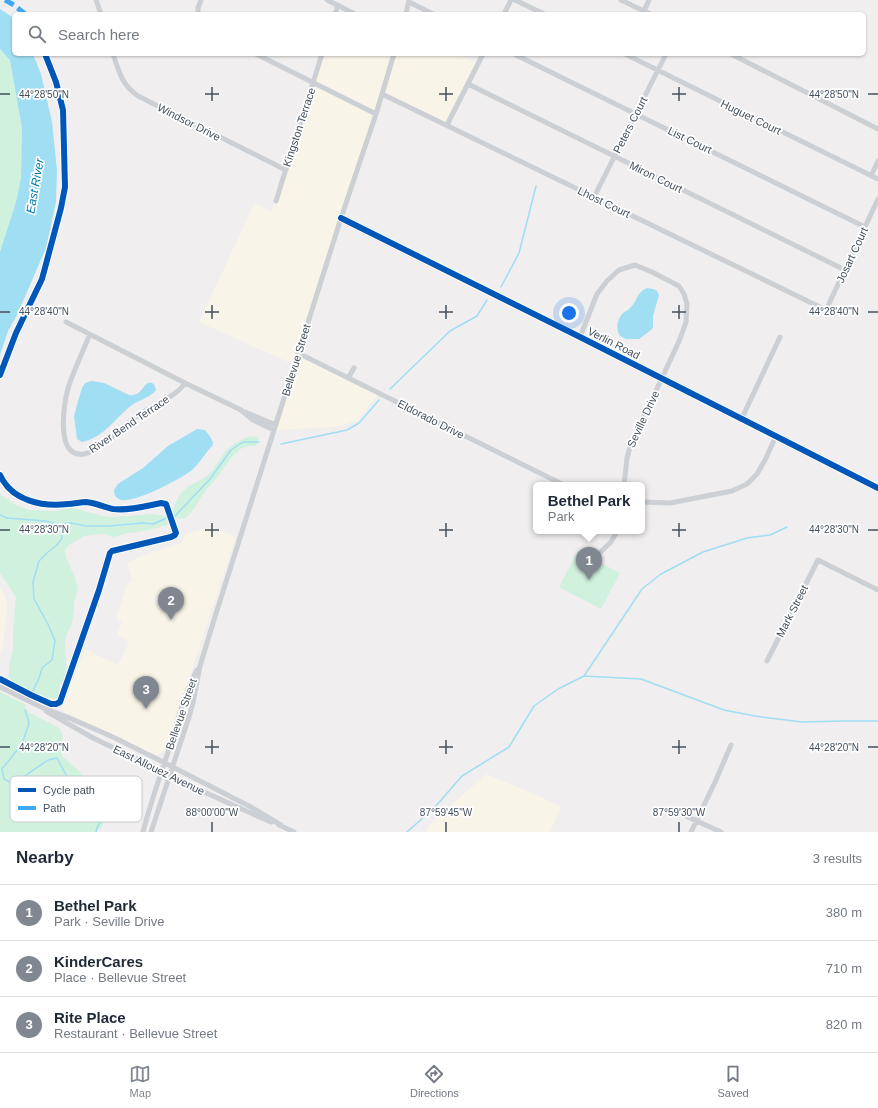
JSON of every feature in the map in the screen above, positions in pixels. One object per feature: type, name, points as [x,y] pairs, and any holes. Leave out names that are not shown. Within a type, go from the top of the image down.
[{"type":"street","points":[[96,0],[100,12]]},
{"type":"street","points":[[198,12],[201,0]]},
{"type":"street","points":[[327,0],[351,12]]},
{"type":"street","points":[[505,12],[511,0]]},
{"type":"street","points":[[515,0],[540,12]]},
{"type":"street","points":[[622,0],[644,11],[649,0]]},
{"type":"street","points":[[406,12],[409,1],[429,12]]},
{"type":"street","points":[[336,12],[338,5]]},
{"type":"street","name":"Windsor Drive","points":[[114,56],[120,76],[125,84],[138,96],[286,170]]},
{"type":"street","points":[[260,56],[376,114]]},
{"type":"street","name":"Kingston Terrace","points":[[276,201],[321,56]]},
{"type":"street","name":"Bellevue Street","points":[[151,832],[193,703],[200,666],[340,218],[376,114],[393,56]]},
{"type":"street","points":[[447,125],[482,56]]},
{"type":"street","name":"List Court","points":[[518,56],[865,227]]},
{"type":"street","name":"Huguet Court","points":[[628,56],[878,179]]},
{"type":"street","name":"Peters Court","points":[[594,197],[665,56]]},
{"type":"street","points":[[735,56],[878,129]]},
{"type":"street","name":"Miron Court","points":[[468,84],[845,270]]},
{"type":"street","name":"Lhost Court","points":[[382,94],[826,310]]},
{"type":"street","points":[[871,176],[878,162]]},
{"type":"street","name":"Josart Court","points":[[826,310],[878,199]]},
{"type":"street","name":"Verlin Road","points":[[340,218],[742,418],[878,488]]},
{"type":"street","points":[[580,337],[598,294],[607,281],[619,270],[635,265],[652,272],[679,286],[684,294],[686,304],[686,322],[675,351],[662,378]]},
{"type":"street","points":[[66,322],[241,410],[253,420],[275,427]]},
{"type":"street","name":"River Bend Terrace","points":[[90,334],[69,385],[64,411],[64,438],[70,450],[77,454],[84,454],[93,451],[138,415],[182,388],[185,383]]},
{"type":"street","points":[[742,418],[780,338]]},
{"type":"street","name":"Eldorado Drive","points":[[298,353],[558,482]]},
{"type":"street","points":[[348,378],[354,368]]},
{"type":"street","name":"Seville Drive","points":[[624,482],[626,458],[631,443],[662,378]]},
{"type":"street","points":[[645,502],[670,503],[732,491],[747,484],[757,474],[776,436]]},
{"type":"street","points":[[593,559],[611,542],[615,534]]},
{"type":"street","name":"Mark Street","points":[[766,661],[818,560],[878,590]]},
{"type":"street","name":"Bellevue Street","points":[[143,832],[186,694],[193,677],[200,666]]},
{"type":"street","name":"East Allouez Avenue","points":[[0,687],[41,707],[91,727],[165,762],[249,806],[280,825]]},
{"type":"street","name":"East Allouez Avenue","points":[[41,707],[53,716],[93,738],[169,776],[294,832]]},
{"type":"street","points":[[691,832],[714,785],[731,745]]},
{"type":"street","points":[[677,812],[721,832]]},
{"type":"shaded area","points":[[321,56],[462,56],[478,64],[447,125],[382,94],[298,353],[379,393],[357,421],[335,427],[274,430],[295,365],[199,322],[254,204],[272,211]]},
{"type":"shaded area","points":[[210,527],[236,536],[166,748],[161,754],[154,755],[61,710],[85,649],[118,665],[129,642],[117,634],[122,622],[116,619],[127,585],[132,580],[127,563],[146,554],[181,543],[186,534]]},
{"type":"shaded area","points":[[0,588],[7,601],[7,612],[3,645],[0,654]]},
{"type":"shaded area","points":[[486,774],[561,807],[550,832],[425,832],[429,825]]},
{"type":"green space","points":[[0,49],[10,59],[22,128],[21,178],[16,202],[0,252]]},
{"type":"green space","points":[[250,436],[258,437],[258,443],[255,446],[240,449],[231,458],[206,490],[191,513],[184,519],[177,518],[171,520],[166,525],[157,528],[126,533],[113,537],[104,534],[84,536],[69,545],[65,550],[66,557],[78,588],[74,603],[72,623],[66,636],[65,646],[67,668],[65,677],[60,685],[58,697],[53,699],[29,693],[28,690],[12,682],[9,676],[9,665],[13,650],[16,597],[0,573],[0,494],[18,506],[30,510],[55,511],[69,508],[114,517],[153,514],[165,516],[173,512],[177,499],[180,495],[194,483],[207,476],[231,446]]},
{"type":"green space","points":[[578,551],[620,573],[601,609],[559,587]]},
{"type":"green space","points":[[0,692],[26,705],[25,708],[28,709],[28,712],[59,728],[63,737],[61,747],[62,756],[81,773],[82,776],[10,776],[10,822],[105,822],[100,829],[96,829],[96,832],[0,832]]},
{"type":"water","name":"East River","points":[[0,9],[12,17],[12,56],[34,56],[41,74],[52,122],[57,170],[56,202],[46,248],[17,315],[8,331],[0,355],[0,252],[16,202],[21,178],[22,128],[10,60],[0,49]]},
{"type":"water","points":[[647,288],[657,291],[659,295],[653,316],[653,327],[639,339],[626,339],[620,336],[617,327],[619,319],[623,313],[633,305],[639,294]]},
{"type":"water","points":[[92,381],[104,383],[129,395],[134,395],[141,391],[147,383],[154,384],[156,390],[151,395],[132,405],[103,432],[90,440],[82,442],[77,439],[74,416],[82,388],[85,383]]},
{"type":"water","points":[[197,429],[205,430],[213,443],[212,447],[191,471],[169,484],[133,499],[120,500],[115,496],[114,490],[118,484],[143,468],[168,446]]},
{"type":"waterway","points":[[501,287],[519,253],[536,186]]},
{"type":"waterway","points":[[390,389],[450,331],[477,316],[487,300]]},
{"type":"waterway","points":[[281,444],[347,430],[359,423],[379,400]]},
{"type":"waterway","points":[[175,516],[210,479],[231,450],[243,442],[259,442]]},
{"type":"waterway","points":[[0,515],[7,518],[45,521],[56,524],[62,530],[62,538],[57,545],[39,561],[33,582],[34,599],[48,624],[55,641],[52,660],[42,668],[32,693]]},
{"type":"waterway","points":[[57,524],[71,523],[86,526],[110,526],[142,523],[153,524],[167,518]]},
{"type":"waterway","points":[[584,676],[642,589],[661,574],[703,552],[747,538],[770,535],[787,527]]},
{"type":"waterway","points":[[407,832],[435,807],[462,776],[509,747],[534,706],[558,689],[584,676],[641,679],[724,710],[755,716],[802,722],[878,721]]},
{"type":"waterway","points":[[10,782],[4,779],[2,769],[22,744],[29,723],[25,710]]},
{"type":"waterway","points":[[25,776],[48,760],[57,758],[67,776]]},
{"type":"waterway","points":[[96,832],[100,822]]},
{"type":"marked path","points":[[5,0],[23,12]]},
{"type":"cycle path","points":[[0,375],[16,333],[42,279],[61,208],[65,187],[63,110],[56,82],[46,56]]},
{"type":"cycle path","points":[[341,218],[878,488]]},
{"type":"cycle path","points":[[0,475],[5,484],[12,491],[38,503],[58,505],[86,502],[113,509],[137,508],[161,503],[166,504],[176,533],[171,537],[112,551],[110,553],[99,590],[60,702],[51,704],[0,679]]},
{"type":"place","name":"Bethel Park","points":[[589,580]]},
{"type":"place","name":"KinderCares","points":[[171,620]]},
{"type":"place","name":"Rite Place","points":[[146,709]]}]
